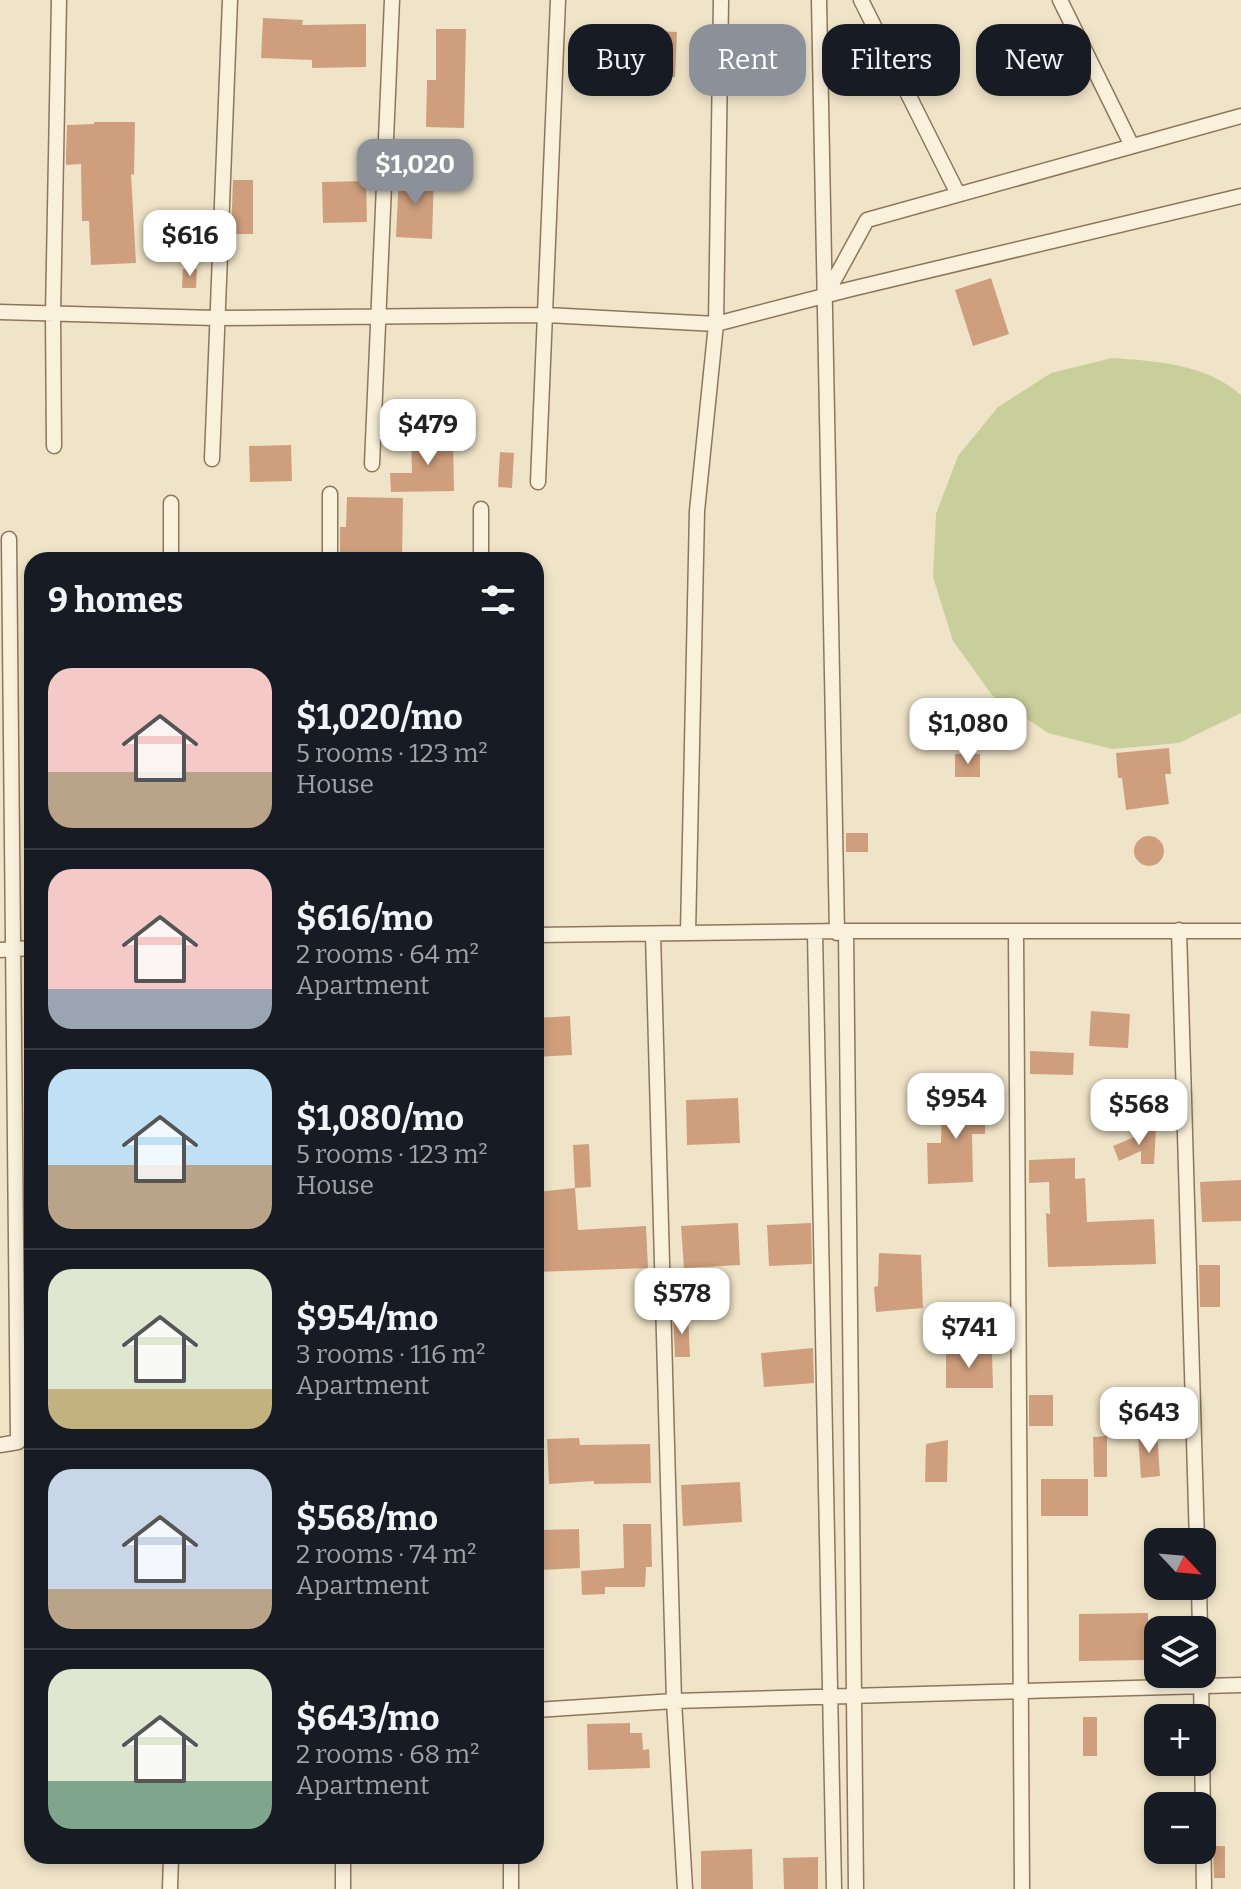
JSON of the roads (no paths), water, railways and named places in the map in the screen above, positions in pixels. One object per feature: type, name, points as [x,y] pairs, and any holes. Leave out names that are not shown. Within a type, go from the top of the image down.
[{"type":"street","points":[[54,446],[53,314],[59,0]]},
{"type":"street","points":[[212,459],[215,318],[230,0]]},
{"type":"street","points":[[372,464],[392,0]]},
{"type":"street","points":[[538,482],[558,0]]},
{"type":"street","points":[[688,933],[697,511],[716,324],[721,0]]},
{"type":"street","points":[[819,0],[842,932],[856,1889]]},
{"type":"street","points":[[861,0],[958,194]]},
{"type":"street","points":[[1060,0],[1132,146]]},
{"type":"street","points":[[826,295],[867,220],[1241,116]]},
{"type":"street","points":[[0,312],[215,318],[547,315],[716,324],[1241,196]]},
{"type":"street","points":[[330,494],[330,552]]},
{"type":"street","points":[[171,503],[171,552]]},
{"type":"street","points":[[481,509],[481,552]]},
{"type":"street","points":[[0,1445],[18,1442],[24,1354],[6,949],[9,539]]},
{"type":"street","points":[[1179,930],[1197,1528]]},
{"type":"street","points":[[544,935],[1241,931]]},
{"type":"street","points":[[815,933],[834,1889]]},
{"type":"street","points":[[1016,933],[1022,1889]]},
{"type":"street","points":[[653,934],[674,1701],[685,1889]]},
{"type":"street","points":[[1216,1682],[1241,1685]]},
{"type":"street","points":[[544,1709],[674,1701],[1144,1684]]},
{"type":"street","points":[[1202,1688],[1204,1889]]},
{"type":"street","points":[[170,1889],[171,1864]]},
{"type":"street","points":[[343,1864],[343,1889]]},
{"type":"street","points":[[511,1864],[511,1889]]}]
